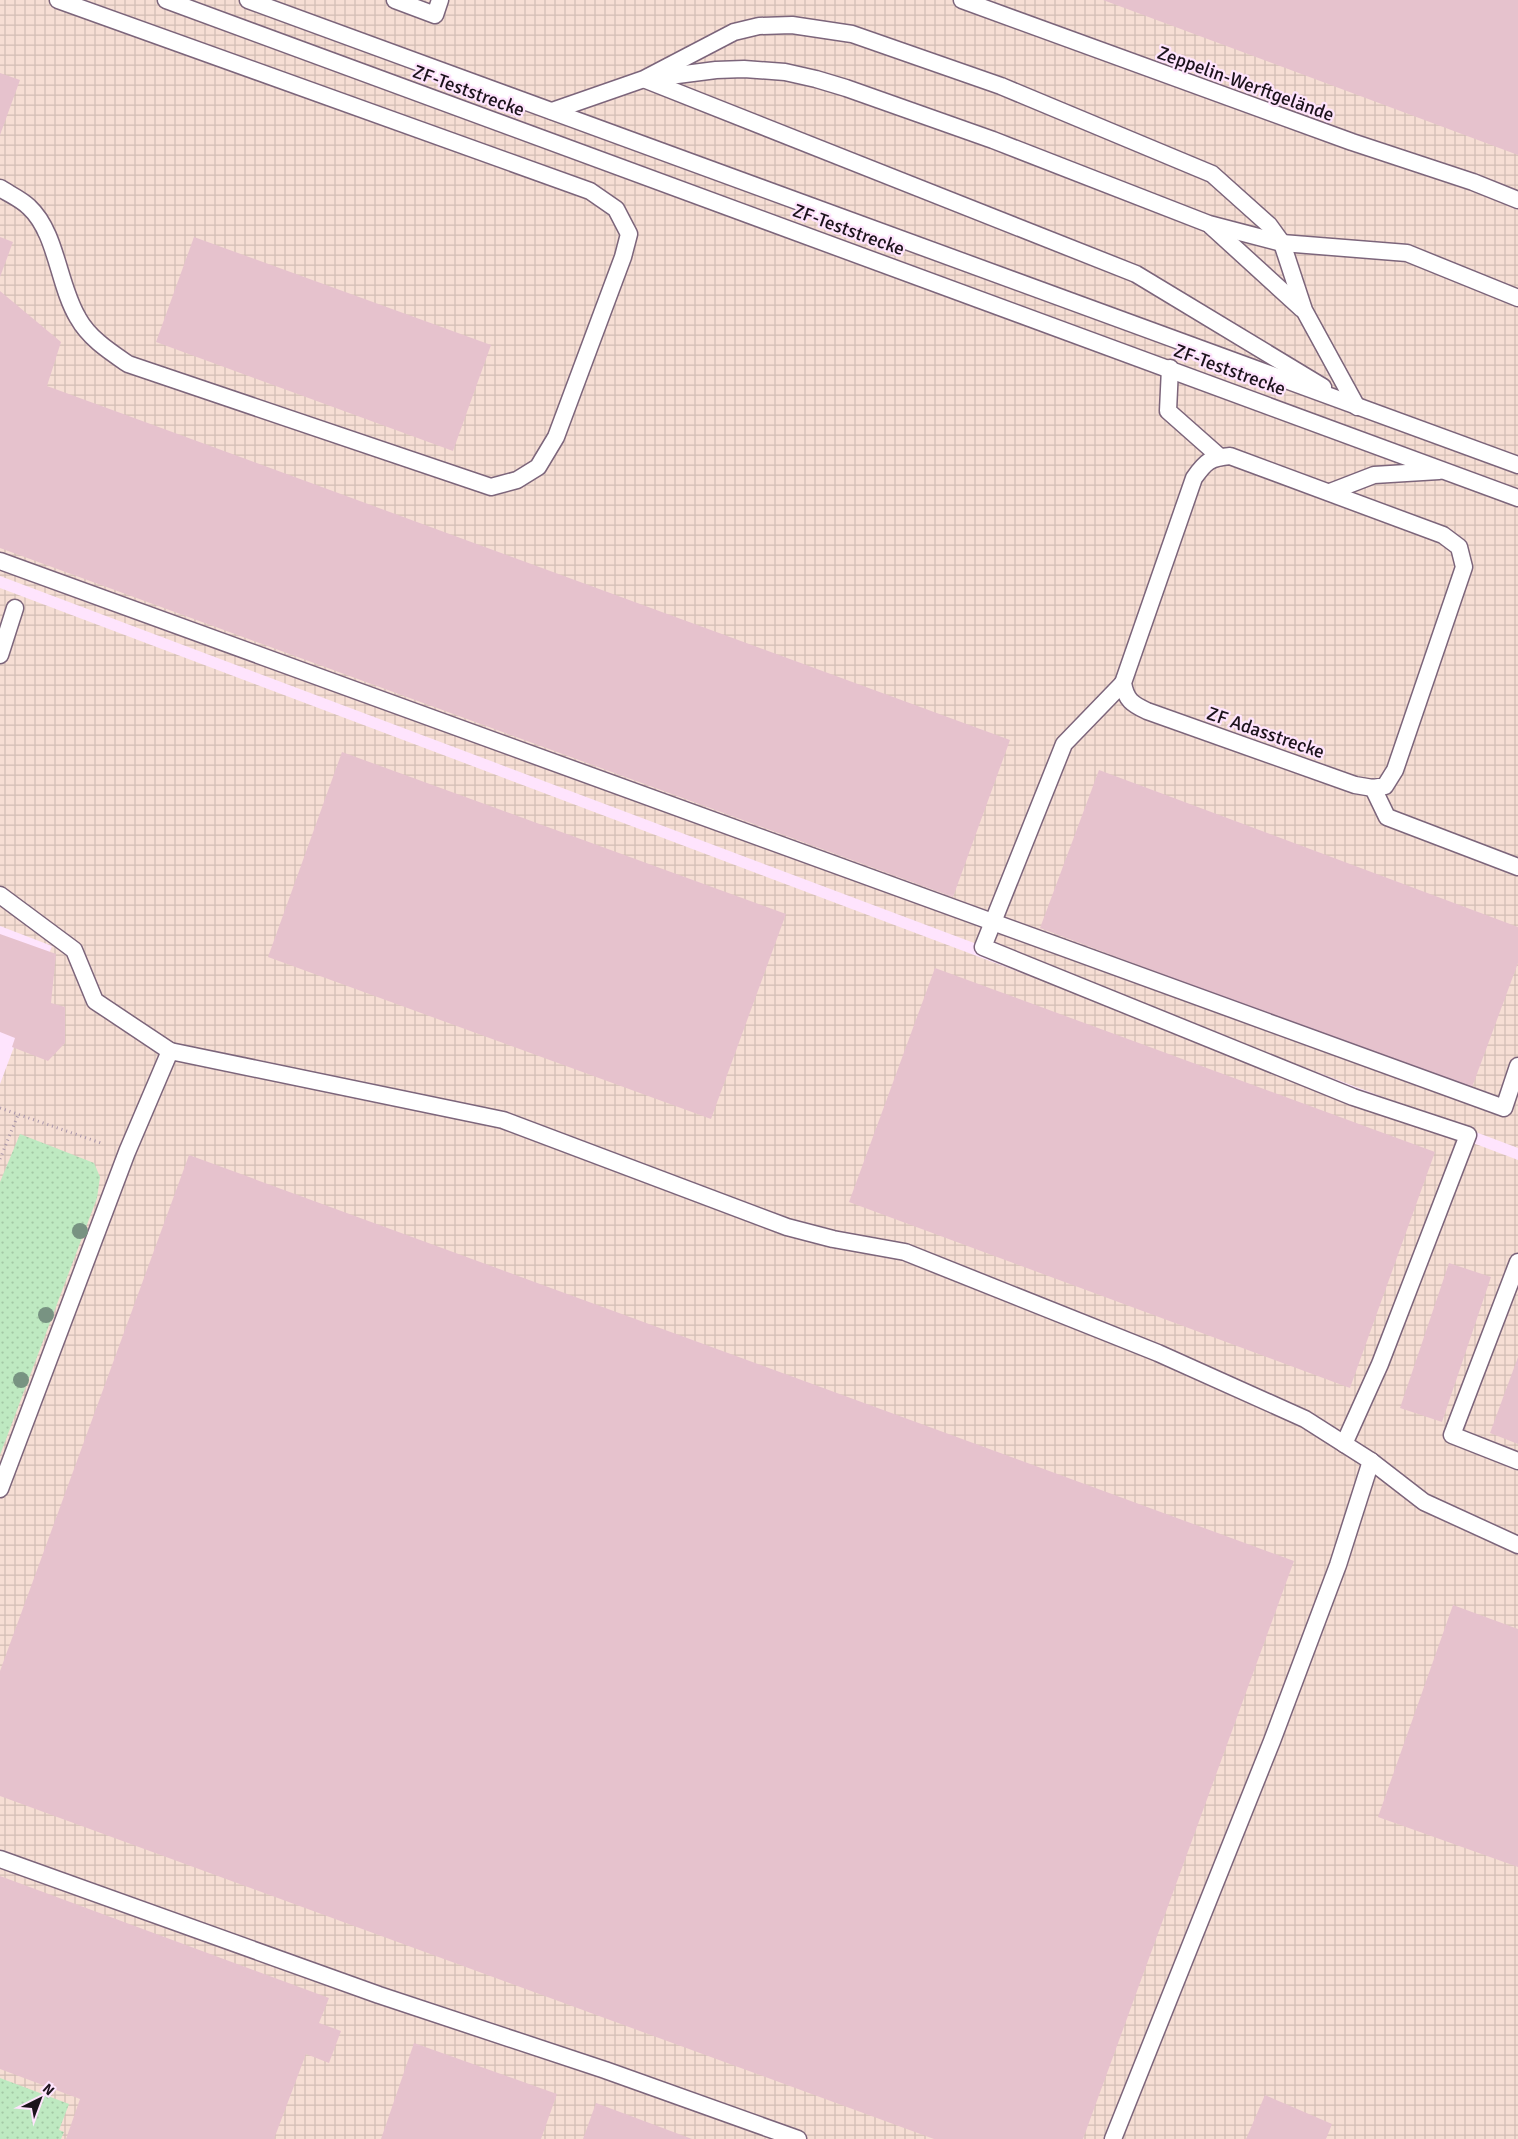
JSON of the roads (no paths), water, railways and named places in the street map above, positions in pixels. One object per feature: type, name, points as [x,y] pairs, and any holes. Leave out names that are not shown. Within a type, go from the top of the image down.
[{"type":"lane","points":[[0,188],[29,207],[49,237],[62,284],[78,319],[99,344],[128,364],[491,487],[517,480],[538,467],[556,437],[623,257],[629,234],[616,209],[590,191],[58,0]]},
{"type":"lane","name":"ZF-Teststrecke","points":[[166,0],[1170,368],[1518,498]]},
{"type":"lane","name":"ZF-Teststrecke","points":[[248,0],[1518,465]]},
{"type":"lane","points":[[395,0],[435,15],[440,0]]},
{"type":"lane","name":"Zeppelin-Werftgelände","points":[[962,0],[1352,142],[1473,182],[1518,200]]},
{"type":"lane","points":[[552,111],[644,79],[734,32],[759,26],[792,25],[852,34],[1000,86],[1212,174],[1269,225],[1282,243],[1304,310],[1357,407]]},
{"type":"lane","points":[[644,79],[716,70],[744,69],[786,72],[816,79],[983,137],[1209,224],[1282,243],[1407,253],[1518,298]]},
{"type":"lane","points":[[644,79],[1136,274],[1357,407]]},
{"type":"lane","points":[[1209,224],[1304,310]]},
{"type":"lane","points":[[1170,368],[1168,411],[1220,457]]},
{"type":"lane","points":[[1344,1444],[1380,1364],[1468,1135],[1353,1097],[983,947],[1064,744],[1123,683],[1194,478],[1203,466],[1213,458],[1230,456],[1330,492],[1443,535],[1459,547],[1464,567],[1395,770],[1386,786],[1373,788],[1387,817],[1518,868]]},
{"type":"lane","points":[[1330,492],[1374,476],[1446,470]]},
{"type":"lane","points":[[0,562],[1504,1108],[1518,1066]]},
{"type":"lane","points":[[0,655],[15,608]]},
{"type":"lane","name":"ZF Adasstrecke","points":[[1123,683],[1126,696],[1136,706],[1147,712],[1356,785],[1373,788]]},
{"type":"lane","points":[[0,895],[74,950],[95,1001],[170,1051],[503,1120],[787,1227],[833,1239],[905,1252],[1158,1352],[1305,1419],[1371,1461],[1424,1502],[1518,1544]]},
{"type":"lane","points":[[0,1489],[127,1152],[170,1051]]},
{"type":"lane","points":[[1518,1262],[1452,1435],[1518,1461]]},
{"type":"lane","points":[[1113,2139],[1272,1741],[1338,1565],[1371,1461]]},
{"type":"lane","points":[[0,1859],[379,1995],[604,2070],[798,2139]]}]
